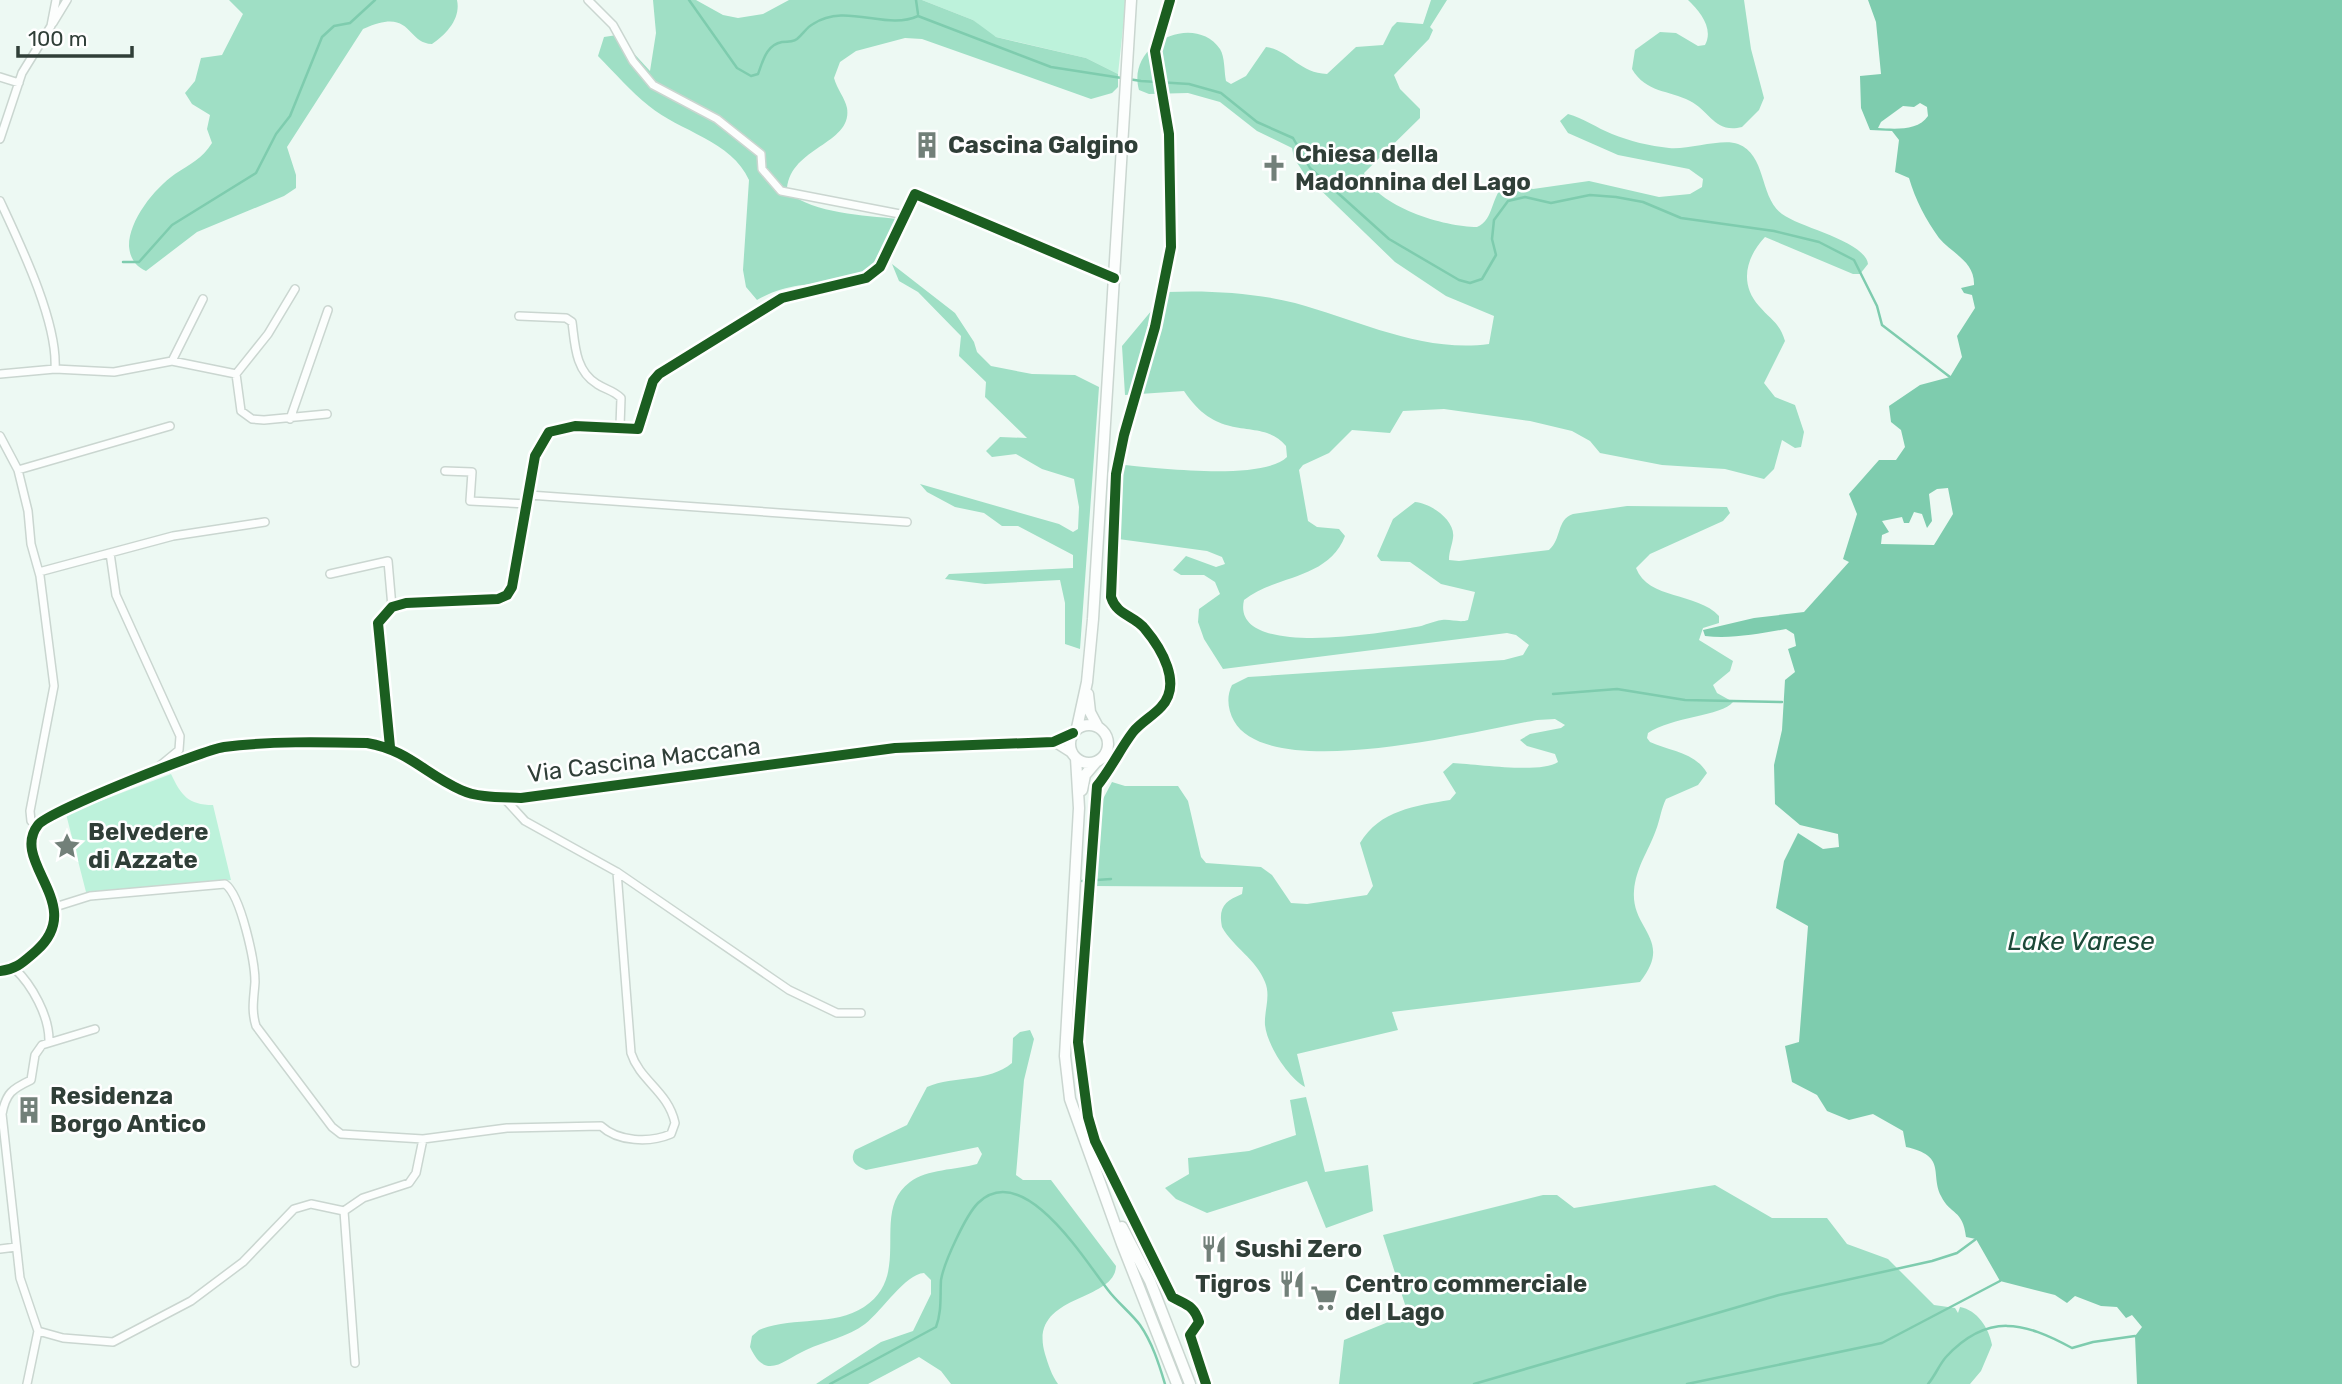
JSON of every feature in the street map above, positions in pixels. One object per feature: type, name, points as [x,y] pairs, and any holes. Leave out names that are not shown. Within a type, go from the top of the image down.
[{"type":"main road","points":[[1133,3],[1087,682],[1090,712],[1108,742],[1105,754],[1085,775],[1079,808],[1065,1056],[1070,1099],[1098,1180],[1177,1384]]},
{"type":"main road","points":[[1079,808],[1070,740],[1075,731],[1087,682]]},
{"type":"main road","points":[[1075,731],[1091,724],[1098,727]]},
{"type":"main road","points":[[1074,756],[1089,763],[1096,761]]},
{"type":"main road","points":[[1098,1180],[1150,1281],[1190,1384]]},
{"type":"main road","points":[[1138,1284],[1159,1323],[1167,1326]]},
{"type":"main road","points":[[1167,1326],[1164,1336],[1176,1369],[1177,1384]]},
{"type":"street","points":[[51,26],[56,0]]},
{"type":"street","points":[[0,139],[19,83],[67,0]]},
{"type":"street","points":[[588,0],[613,25],[632,61],[653,85],[717,119],[761,154],[762,169],[781,191],[905,215]]},
{"type":"street","points":[[0,77],[19,83]]},
{"type":"street","points":[[390,747],[378,623],[392,607],[418,600],[498,599],[507,595],[512,587],[535,456],[549,432],[575,426],[620,426],[638,429],[653,382],[659,374],[782,298],[866,278],[880,267],[915,194],[1114,278]]},
{"type":"street","points":[[0,201],[23,250],[56,348],[55,369]]},
{"type":"street","points":[[295,289],[268,334],[236,374],[241,411],[246,416],[264,420],[327,414]]},
{"type":"street","points":[[172,361],[203,299]]},
{"type":"street","points":[[290,419],[328,310]]},
{"type":"street","points":[[519,316],[566,318],[572,322],[578,363],[595,384],[613,390],[621,398],[620,426]]},
{"type":"street","points":[[0,374],[55,369],[114,372],[172,361],[236,374]]},
{"type":"street","points":[[18,470],[170,426]]},
{"type":"street","points":[[0,436],[18,470],[39,572],[54,686],[30,811],[31,821],[37,826],[34,850],[55,907],[50,939],[15,969],[0,971]]},
{"type":"street","points":[[445,471],[472,472],[470,501],[527,504]]},
{"type":"street","points":[[529,495],[907,522]]},
{"type":"street","points":[[39,572],[173,536],[265,522]]},
{"type":"street","points":[[110,553],[116,595],[180,736],[179,750],[150,774]]},
{"type":"street","points":[[330,574],[388,561],[392,607]]},
{"type":"street","name":"Via Cascina Maccana","points":[[37,826],[46,818],[85,800],[221,747],[322,742],[390,747],[460,790],[503,797],[543,797],[895,748],[1053,742],[1075,731]]},
{"type":"street","points":[[1053,742],[1074,756]]},
{"type":"street","points":[[503,797],[525,821],[617,872],[789,990],[837,1013],[861,1013]]},
{"type":"street","points":[[55,907],[90,896],[225,884],[232,889],[244,924],[255,981],[252,1014],[256,1026],[332,1127],[350,1136],[423,1139],[507,1129],[601,1126],[612,1136],[658,1139],[671,1134],[675,1124],[673,1112],[663,1094],[635,1067],[631,1053],[617,872]]},
{"type":"street","points":[[15,969],[26,979],[42,1011],[49,1040]]},
{"type":"street","points":[[27,1384],[38,1331],[20,1278],[3,1149],[2,1114],[5,1098],[11,1090],[31,1080],[37,1051],[49,1040],[94,1029]]},
{"type":"street","points":[[38,1331],[63,1338],[113,1342],[191,1301],[243,1262],[295,1209],[311,1204],[344,1211],[363,1198],[409,1183],[416,1173],[423,1139]]},
{"type":"street","points":[[344,1211],[355,1363]]},
{"type":"street","points":[[0,1249],[16,1247]]},
{"type":"shaded area","points":[[229,0],[457,0],[458,7],[452,25],[432,44],[423,42],[400,23],[379,23],[363,29],[287,147],[296,175],[296,188],[284,196],[197,232],[146,271],[136,264],[129,246],[138,216],[159,188],[200,157],[212,143],[207,129],[210,115],[192,104],[185,93],[195,81],[201,58],[222,55],[243,14]]},
{"type":"shaded area","points":[[653,0],[696,0],[723,15],[738,18],[763,14],[789,0],[922,0],[973,20],[996,37],[1086,58],[1118,74],[1118,87],[1112,93],[1091,99],[922,39],[905,38],[856,51],[840,62],[834,78],[846,104],[846,120],[831,139],[797,165],[790,177],[787,192],[812,205],[855,215],[897,219],[896,224],[882,252],[868,269],[853,278],[801,285],[757,300],[746,287],[743,270],[749,180],[741,167],[718,146],[649,106],[598,56],[604,37],[617,35],[650,71],[656,33]]},
{"type":"shaded area","points":[[922,0],[1126,0],[1118,74],[1086,58],[992,36],[973,20]]},
{"type":"shaded area","points":[[1431,0],[1447,0],[1430,27],[1433,30],[1429,39],[1394,75],[1400,89],[1420,109],[1420,118],[1364,173],[1382,196],[1430,219],[1477,227],[1487,219],[1498,194],[1507,183],[1533,189],[1589,181],[1659,197],[1690,194],[1702,187],[1703,179],[1689,169],[1618,155],[1568,133],[1560,121],[1568,114],[1619,137],[1654,146],[1677,148],[1723,142],[1738,144],[1754,157],[1770,197],[1782,214],[1856,248],[1868,264],[1860,274],[1853,274],[1765,237],[1753,253],[1747,271],[1749,289],[1759,306],[1777,325],[1785,341],[1764,383],[1775,397],[1795,405],[1804,432],[1801,447],[1795,448],[1782,440],[1774,469],[1764,479],[1725,469],[1662,465],[1600,453],[1590,441],[1572,431],[1530,421],[1444,409],[1403,411],[1390,433],[1352,430],[1329,453],[1303,465],[1299,470],[1308,521],[1317,527],[1339,529],[1345,536],[1337,550],[1314,569],[1270,586],[1244,600],[1246,619],[1261,630],[1284,636],[1314,638],[1374,633],[1442,620],[1468,620],[1475,592],[1441,584],[1410,562],[1381,561],[1377,556],[1393,519],[1415,502],[1434,509],[1446,519],[1453,531],[1449,560],[1459,561],[1549,550],[1556,541],[1561,525],[1573,514],[1627,506],[1727,507],[1730,513],[1723,521],[1650,554],[1636,568],[1651,586],[1710,608],[1719,616],[1719,623],[1703,628],[1699,640],[1733,661],[1730,671],[1713,685],[1717,693],[1733,702],[1727,707],[1669,723],[1648,733],[1650,742],[1689,756],[1707,773],[1698,785],[1666,799],[1637,874],[1635,904],[1638,916],[1649,935],[1653,955],[1640,982],[1392,1012],[1398,1030],[1297,1054],[1305,1087],[1285,1068],[1270,1042],[1265,1025],[1267,993],[1261,974],[1222,927],[1221,914],[1224,906],[1242,894],[1243,887],[1091,886],[1103,799],[1112,782],[1125,786],[1178,786],[1188,801],[1201,857],[1206,863],[1261,867],[1272,875],[1291,903],[1307,904],[1367,895],[1373,886],[1360,843],[1368,832],[1388,816],[1450,800],[1456,793],[1443,772],[1453,763],[1523,768],[1550,766],[1558,762],[1555,754],[1527,746],[1520,740],[1530,734],[1565,725],[1555,719],[1537,720],[1424,742],[1330,751],[1288,749],[1255,739],[1234,721],[1228,703],[1232,685],[1248,677],[1504,660],[1523,655],[1529,645],[1516,635],[1507,633],[1223,669],[1204,639],[1198,622],[1199,609],[1220,594],[1215,582],[1204,575],[1181,575],[1173,570],[1186,556],[1216,567],[1225,564],[1222,557],[1207,551],[1111,538],[1119,470],[1124,465],[1234,471],[1256,469],[1287,457],[1286,446],[1276,437],[1212,419],[1198,408],[1184,391],[1125,395],[1122,346],[1167,292],[1199,291],[1264,297],[1295,303],[1415,339],[1464,346],[1489,344],[1494,316],[1446,296],[1395,262],[1305,175],[1294,158],[1292,148],[1257,131],[1220,102],[1188,93],[1149,94],[1139,90],[1138,74],[1143,59],[1152,47],[1165,38],[1195,33],[1209,38],[1220,49],[1226,81],[1231,84],[1246,76],[1266,47],[1281,52],[1309,70],[1327,74],[1356,47],[1383,45],[1397,22],[1423,24]]},
{"type":"shaded area","points":[[1688,0],[1744,0],[1751,49],[1764,98],[1759,110],[1742,127],[1725,127],[1719,124],[1690,101],[1644,83],[1632,69],[1635,50],[1660,32],[1676,33],[1698,46],[1705,45],[1707,27],[1697,9]]},
{"type":"shaded area","points":[[892,264],[955,313],[974,342],[977,352],[991,366],[1032,374],[1075,375],[1099,387],[1080,649],[1065,644],[1065,603],[1060,580],[985,584],[945,579],[949,574],[1073,568],[1073,555],[1018,526],[1002,526],[984,513],[955,507],[927,492],[920,484],[1059,524],[1073,532],[1078,529],[1079,507],[1074,479],[1042,469],[1016,454],[992,457],[986,451],[1000,437],[1027,438],[985,397],[986,382],[959,356],[961,336],[918,292],[899,281]]},
{"type":"shaded area","points":[[171,774],[178,788],[191,801],[213,805],[231,880],[86,892],[66,814]]},
{"type":"shaded area","points":[[1030,1030],[1034,1039],[1024,1080],[1016,1175],[1023,1180],[1051,1180],[1116,1266],[1112,1278],[1102,1287],[1059,1309],[1048,1320],[1043,1334],[1045,1354],[1058,1384],[951,1384],[941,1371],[919,1357],[868,1384],[816,1384],[881,1342],[913,1331],[931,1294],[931,1280],[924,1273],[909,1279],[872,1318],[844,1336],[806,1350],[782,1363],[769,1366],[762,1364],[750,1347],[752,1336],[759,1330],[785,1323],[852,1313],[864,1307],[879,1293],[887,1278],[890,1261],[893,1210],[898,1195],[910,1182],[933,1172],[977,1164],[982,1154],[978,1147],[866,1170],[855,1163],[855,1150],[907,1125],[927,1087],[993,1074],[1012,1063],[1013,1038],[1020,1032]]},
{"type":"shaded area","points":[[1306,1097],[1325,1172],[1368,1165],[1373,1211],[1326,1228],[1307,1181],[1207,1213],[1176,1199],[1165,1188],[1189,1174],[1188,1158],[1249,1151],[1296,1135],[1290,1100]]},
{"type":"shaded area","points":[[1715,1185],[1772,1218],[1827,1218],[1847,1244],[1888,1259],[1934,1305],[1955,1308],[1958,1313],[1960,1307],[1972,1312],[1985,1326],[1992,1345],[1981,1371],[1970,1384],[1339,1384],[1344,1340],[1408,1314],[1383,1235],[1543,1195],[1557,1195],[1574,1208]]},
{"type":"water","name":"Lake Varese","points":[[1868,0],[2342,0],[2342,1384],[2137,1384],[2135,1336],[2142,1327],[2132,1315],[2126,1318],[2117,1307],[2101,1306],[2075,1296],[2067,1303],[2055,1295],[2000,1281],[1976,1239],[1966,1237],[1962,1221],[1941,1196],[1932,1160],[1919,1151],[1906,1147],[1903,1131],[1873,1114],[1849,1120],[1827,1111],[1817,1095],[1792,1082],[1785,1046],[1799,1042],[1808,926],[1776,908],[1784,861],[1798,833],[1823,849],[1839,847],[1838,834],[1800,825],[1775,804],[1774,765],[1782,730],[1785,680],[1795,672],[1788,649],[1796,646],[1794,634],[1786,629],[1745,636],[1715,637],[1705,636],[1703,630],[1754,618],[1804,612],[1849,562],[1843,559],[1857,514],[1849,494],[1879,460],[1896,460],[1905,447],[1901,430],[1891,422],[1889,406],[1920,385],[1950,377],[1962,357],[1957,336],[1975,308],[1972,295],[1964,293],[1961,288],[1974,285],[1971,270],[1934,231],[1925,217],[1909,178],[1895,172],[1899,140],[1892,131],[1870,130],[1861,108],[1860,76],[1881,74],[1876,22]],"holes":[[[1920,103],[1927,107],[1928,116],[1924,121],[1906,128],[1878,128],[1881,122],[1903,106],[1914,107]],[[1948,488],[1953,514],[1934,545],[1881,544],[1882,535],[1889,532],[1882,521],[1902,517],[1904,523],[1909,523],[1914,512],[1922,514],[1927,528],[1932,521],[1929,494],[1937,489]]]},
{"type":"waterway","points":[[123,262],[139,262],[172,225],[256,173],[276,134],[290,116],[322,37],[334,26],[350,23],[375,0]]},
{"type":"waterway","points":[[689,0],[737,68],[751,76],[758,74],[772,46],[795,40],[811,25],[826,18],[852,16],[906,20],[918,16],[1051,67],[1141,81],[1189,84],[1221,93],[1257,122],[1293,138],[1310,168],[1389,239],[1459,280],[1470,283],[1482,279],[1496,255],[1492,239],[1494,220],[1508,201],[1525,197],[1551,203],[1590,195],[1616,197],[1643,202],[1681,218],[1774,231],[1819,242],[1854,260],[1877,306],[1882,325],[1950,377]]},
{"type":"waterway","points":[[916,0],[918,14]]},
{"type":"waterway","points":[[1553,694],[1617,689],[1685,700],[1782,702]]},
{"type":"waterway","points":[[1082,881],[1111,879]]},
{"type":"waterway","points":[[830,1384],[936,1327],[941,1280],[951,1251],[973,1209],[996,1193],[1014,1194],[1033,1203],[1068,1237],[1140,1325],[1152,1346],[1165,1384]]},
{"type":"waterway","points":[[1474,1384],[1779,1295],[1932,1261],[1957,1253],[1976,1239]]},
{"type":"waterway","points":[[1687,1384],[1882,1343],[2000,1281]]},
{"type":"waterway","points":[[1928,1384],[1946,1357],[1977,1333],[1992,1328],[2022,1328],[2038,1332],[2072,1348],[2135,1336]]},
{"type":"cycle path","points":[[1170,0],[1155,51],[1169,134],[1171,247],[1155,327],[1124,435],[1116,474],[1111,597],[1121,612],[1141,624],[1157,646],[1167,666],[1170,688],[1161,707],[1133,732],[1097,786],[1078,1042],[1088,1117],[1095,1141],[1172,1297],[1189,1306],[1197,1316],[1199,1322],[1190,1335],[1206,1384]]},
{"type":"cycle path","points":[[390,747],[378,623],[392,607],[406,603],[498,599],[507,595],[512,587],[535,456],[549,432],[575,426],[638,429],[653,381],[659,374],[782,298],[866,278],[880,267],[915,194],[1114,278]]},
{"type":"cycle path","points":[[0,971],[11,969],[23,962],[50,934],[54,917],[52,901],[33,854],[32,839],[38,825],[69,807],[127,782],[224,747],[313,742],[367,743],[394,751],[468,793],[521,798],[895,748],[1053,742],[1073,733]]},
{"type":"place","name":"Cascina Galgino","points":[[927,145]]},
{"type":"place","name":"Chiesa della Madonnina del Lago","points":[[1274,168]]},
{"type":"place","name":"Belvedere di Azzate","points":[[67,846]]},
{"type":"place","name":"Residenza Borgo Antico","points":[[29,1110]]},
{"type":"place","name":"Sushi Zero","points":[[1214,1249]]},
{"type":"place","name":"Tigros","points":[[1292,1284]]},
{"type":"place","name":"Centro commerciale del Lago","points":[[1324,1298]]}]
